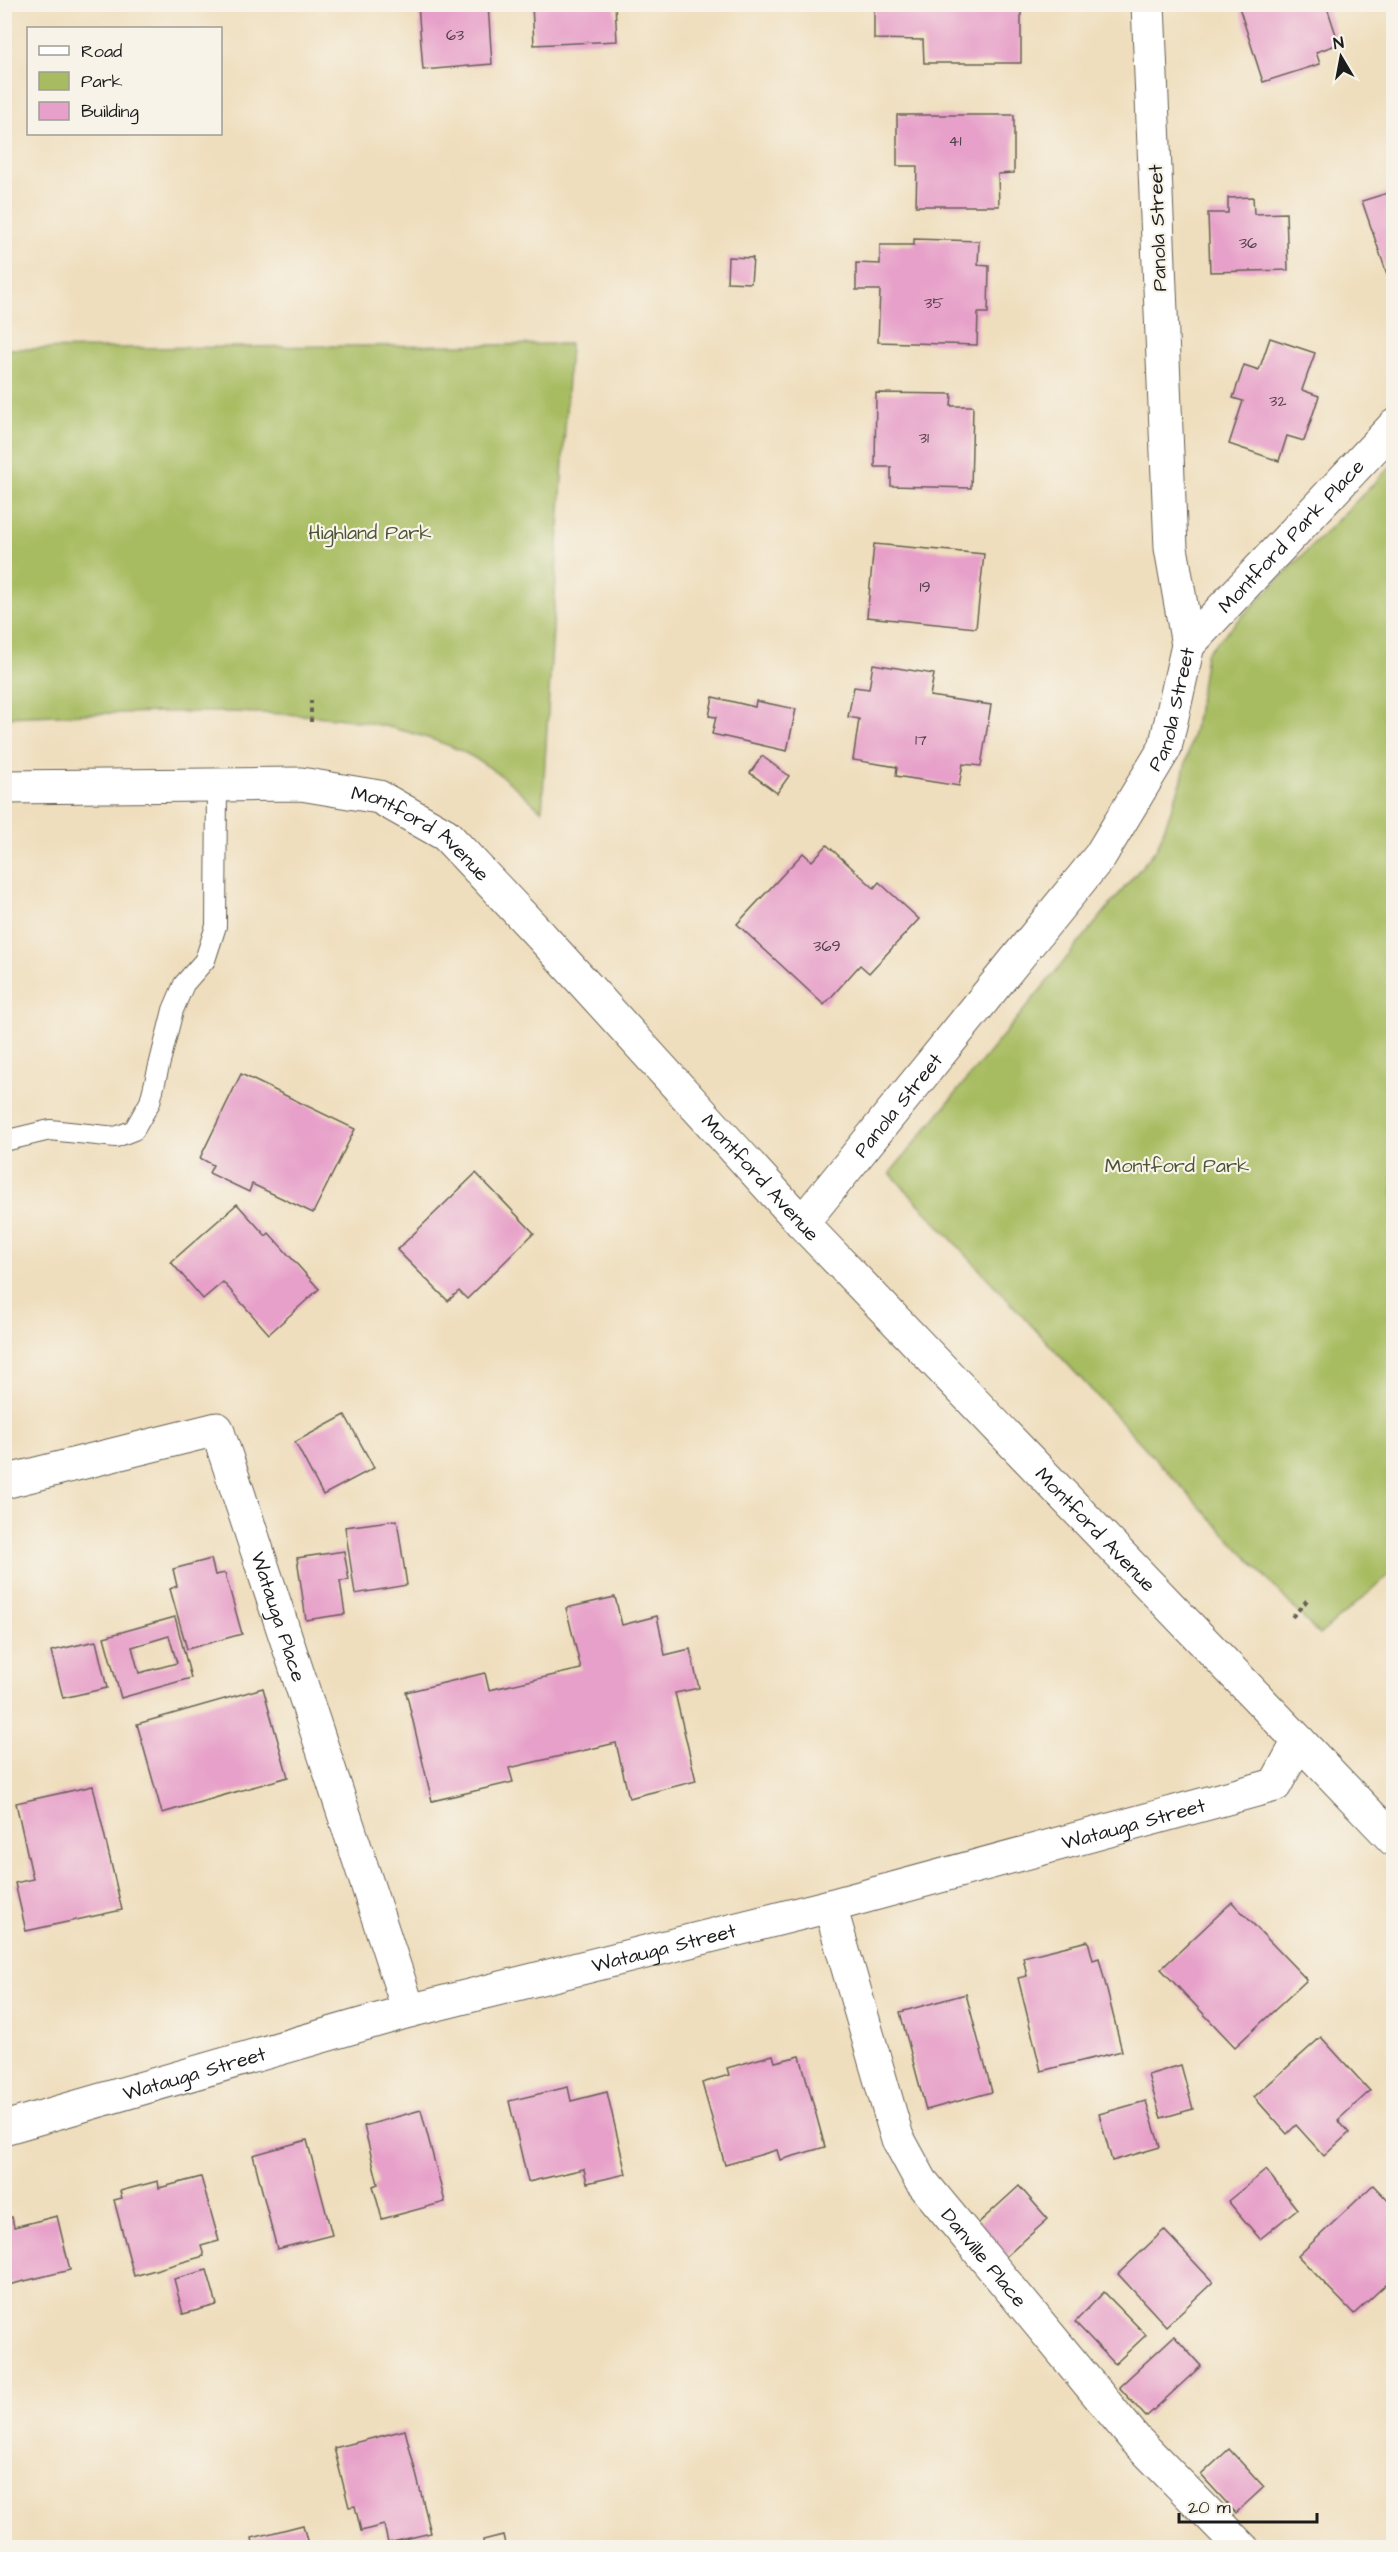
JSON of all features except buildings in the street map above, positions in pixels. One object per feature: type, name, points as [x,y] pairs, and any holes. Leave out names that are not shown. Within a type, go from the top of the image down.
[{"type":"street","name":"Panola Street","points":[[802,1222],[1100,855],[1165,748],[1188,645],[1171,548],[1148,4]]},
{"type":"street","name":"Montford Park Place","points":[[1188,645],[1394,426]]},
{"type":"street","name":"Montford Avenue","points":[[4,787],[301,784],[379,797],[446,836],[542,937],[802,1222],[1394,1840]]},
{"type":"street","name":"Watauga Place","points":[[4,1482],[218,1429],[409,2011]]},
{"type":"street","name":"Watauga Street","points":[[4,2128],[409,2011],[830,1906],[1275,1785],[1299,1741]]},
{"type":"street","name":"Danville Place","points":[[830,1906],[897,2137],[921,2181],[1135,2439],[1242,2547]]},
{"type":"lane","points":[[4,1141],[50,1130],[116,1137],[134,1130],[150,1102],[173,1010],[184,984],[205,960],[216,926],[217,785]]},
{"type":"path","points":[[311,700],[311,722]]},
{"type":"path","points":[[1292,1617],[1310,1597]]},
{"type":"green space","name":"Highland Park","points":[[570,344],[542,811],[499,774],[475,758],[450,746],[394,728],[340,718],[227,712],[144,712],[5,717],[5,349]]},
{"type":"green space","name":"Montford Park","points":[[1393,464],[1393,1572],[1319,1635],[890,1173],[1157,848],[1181,783],[1197,716],[1206,653]]}]
